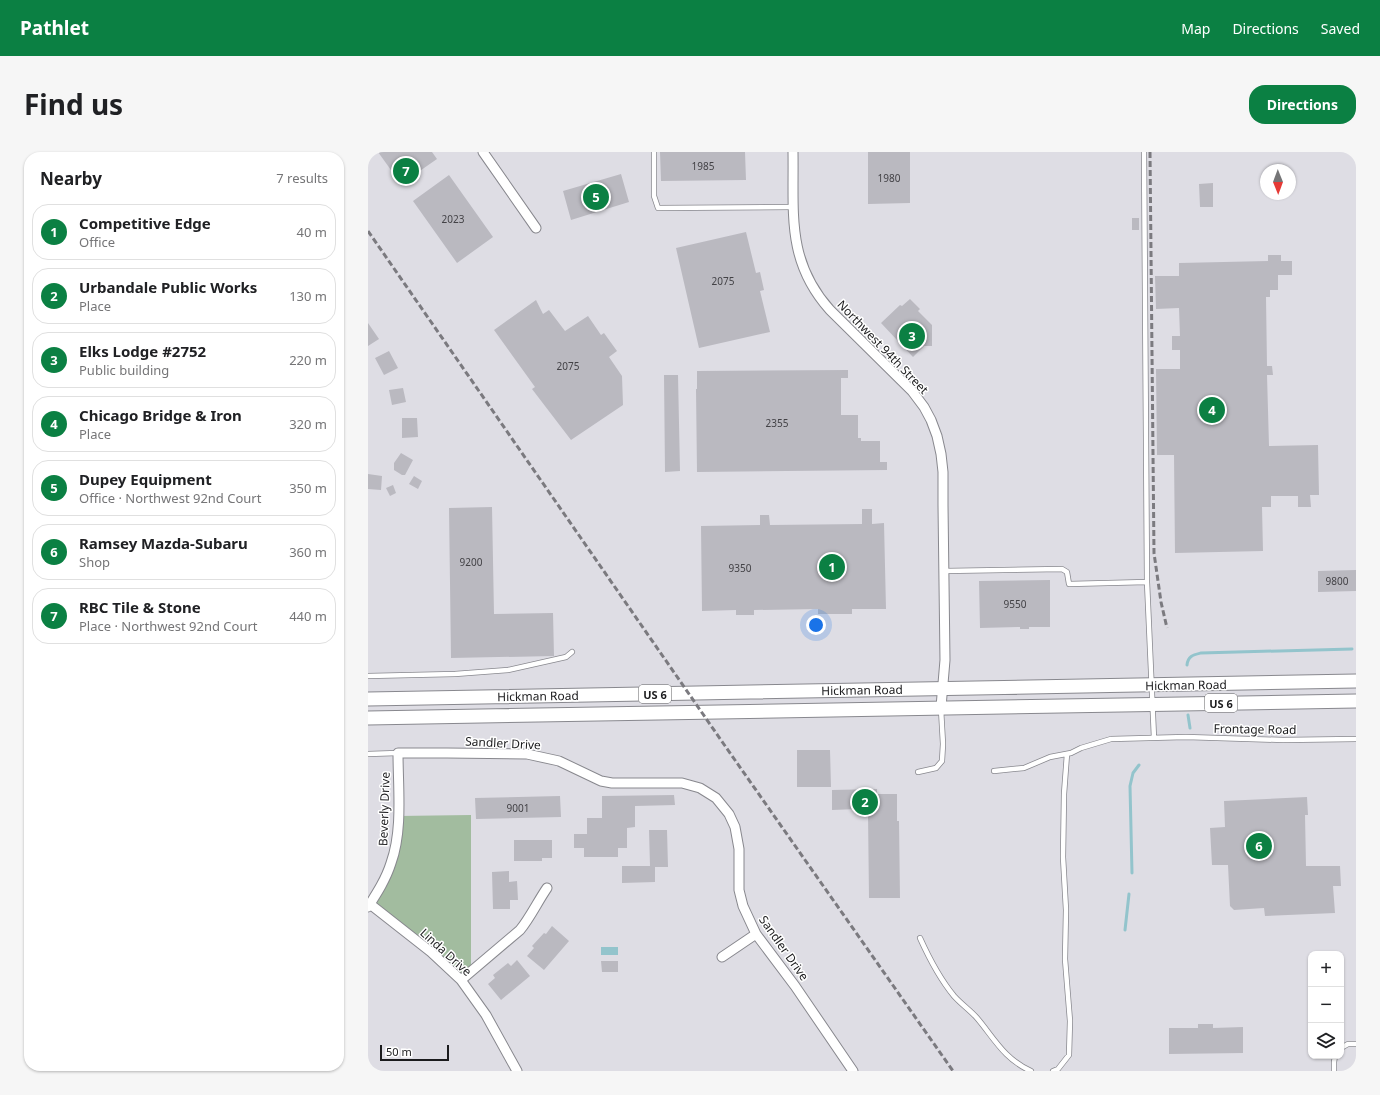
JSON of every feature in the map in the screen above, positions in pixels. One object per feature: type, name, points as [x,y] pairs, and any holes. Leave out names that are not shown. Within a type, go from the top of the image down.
[{"type":"main road","name":"Hickman Road","points":[[368,699],[1151,686],[1356,681]]},
{"type":"main road","name":"Hickman Road","points":[[368,718],[1356,701]]},
{"type":"street","points":[[483,152],[536,228]]},
{"type":"street","name":"Northwest 94th Street","points":[[793,152],[795,232],[797,250],[803,269],[811,285],[820,299],[830,310],[912,391],[924,407],[937,436],[943,472],[945,660],[941,707]]},
{"type":"street","name":"Sandler Drive","points":[[398,753],[447,752],[527,754],[559,761],[601,781],[682,783],[700,788],[716,798],[729,814],[734,828],[739,849],[739,890],[743,906],[756,934],[795,986],[853,1071]]},
{"type":"street","name":"Beverly Drive","points":[[370,900],[386,876],[395,848],[398,825],[398,753]]},
{"type":"street","points":[[461,980],[520,930],[527,922],[533,909],[547,888]]},
{"type":"street","name":"Linda Drive","points":[[370,900],[431,952],[461,980],[486,1015],[517,1071]]},
{"type":"street","points":[[722,957],[756,934]]},
{"type":"lane","points":[[654,152],[654,196],[658,208],[794,207]]},
{"type":"lane","points":[[1144,152],[1147,582],[1151,704],[1154,738]]},
{"type":"lane","points":[[944,571],[1062,569],[1067,572],[1069,584],[1147,582]]},
{"type":"lane","points":[[368,676],[455,674],[508,670],[566,657],[572,652]]},
{"type":"lane","points":[[918,772],[936,768],[942,761],[943,744],[941,707]]},
{"type":"lane","name":"Frontage Road","points":[[994,771],[1024,768],[1050,757],[1067,754],[1111,739],[1186,737],[1283,740],[1356,738]]},
{"type":"lane","points":[[368,754],[398,753]]},
{"type":"lane","points":[[1053,1071],[1058,1069],[1069,1055],[1070,1021],[1065,959],[1066,910],[1063,857],[1064,794],[1067,754]]},
{"type":"lane","points":[[920,938],[930,960],[955,997],[976,1017],[1003,1052],[1020,1066],[1031,1071]]},
{"type":"lane","points":[[1344,1046],[1348,1044],[1356,1044]]},
{"type":"lane","points":[[1334,1059],[1334,1071]]},
{"type":"green space","points":[[471,815],[471,971],[461,980],[370,904],[387,876],[398,816]]},
{"type":"water","points":[[601,947],[618,947],[618,955],[601,955]]},
{"type":"building","points":[[378,152],[432,152],[437,159],[401,184]]},
{"type":"building","points":[[660,152],[745,152],[746,180],[661,181]]},
{"type":"building","points":[[868,152],[910,152],[910,203],[868,204]]},
{"type":"building","points":[[621,174],[629,202],[571,220],[563,191]]},
{"type":"building","points":[[449,175],[493,237],[457,263],[413,201]]},
{"type":"building","points":[[1213,183],[1213,207],[1200,207],[1199,184]]},
{"type":"building","points":[[1132,218],[1139,218],[1139,230],[1132,230]]},
{"type":"building","points":[[746,232],[756,273],[760,272],[764,290],[760,291],[770,332],[699,348],[676,248]]},
{"type":"building","points":[[1268,255],[1281,255],[1281,261],[1292,261],[1292,275],[1278,275],[1278,290],[1270,290],[1270,297],[1266,297],[1267,366],[1272,366],[1273,375],[1267,375],[1269,446],[1318,445],[1319,495],[1310,495],[1311,507],[1298,507],[1298,496],[1271,496],[1271,507],[1262,507],[1263,551],[1175,553],[1174,455],[1157,455],[1156,369],[1180,369],[1180,350],[1172,350],[1172,336],[1180,336],[1179,308],[1156,309],[1155,276],[1179,276],[1179,263],[1268,261]]},
{"type":"building","points":[[910,299],[920,309],[918,311],[932,325],[932,346],[924,346],[913,357],[881,323],[900,305],[902,306]]},
{"type":"building","points":[[536,300],[543,314],[549,310],[565,331],[588,316],[601,335],[604,333],[617,351],[609,357],[622,376],[623,405],[571,440],[532,389],[535,387],[494,330]]},
{"type":"building","points":[[368,323],[379,339],[368,346]]},
{"type":"building","points":[[389,351],[398,368],[384,375],[375,358]]},
{"type":"building","points":[[848,370],[848,378],[841,378],[841,415],[858,415],[858,438],[861,438],[861,441],[880,441],[880,462],[887,462],[887,470],[697,472],[697,371]]},
{"type":"building","points":[[664,375],[678,375],[680,471],[665,472]]},
{"type":"building","points":[[403,388],[406,402],[392,405],[389,390]]},
{"type":"building","points":[[402,418],[417,418],[418,437],[402,438]]},
{"type":"building","points":[[401,453],[413,460],[405,475],[402,475],[394,470],[394,463]]},
{"type":"building","points":[[368,474],[382,476],[381,490],[368,489]]},
{"type":"building","points":[[414,476],[422,481],[418,489],[409,484]]},
{"type":"building","points":[[393,485],[396,493],[390,496],[386,488]]},
{"type":"building","points":[[492,507],[494,614],[553,613],[554,656],[451,658],[449,508]]},
{"type":"building","points":[[862,509],[872,509],[872,524],[884,523],[886,609],[852,609],[852,614],[818,614],[818,609],[754,610],[754,615],[736,615],[736,610],[702,611],[701,526],[760,525],[760,515],[769,515],[770,525],[862,524]]},
{"type":"building","points":[[1356,570],[1356,591],[1318,592],[1318,571]]},
{"type":"building","points":[[1050,580],[1050,627],[1029,627],[1029,629],[1020,629],[1020,627],[980,628],[979,581]]},
{"type":"building","points":[[797,750],[830,750],[831,787],[797,787]]},
{"type":"building","points":[[877,789],[877,794],[897,794],[897,821],[899,821],[900,898],[869,898],[868,813],[858,813],[858,809],[832,810],[832,790]]},
{"type":"building","points":[[674,795],[675,805],[635,806],[635,827],[627,828],[627,848],[618,848],[618,857],[584,857],[584,848],[574,848],[574,834],[587,834],[587,818],[602,818],[602,796]]},
{"type":"building","points":[[560,796],[561,817],[476,819],[475,798]]},
{"type":"building","points":[[1307,797],[1308,815],[1305,815],[1306,866],[1340,866],[1341,886],[1333,886],[1335,913],[1265,916],[1264,908],[1234,910],[1230,906],[1228,865],[1212,865],[1210,828],[1225,827],[1224,801]]},
{"type":"building","points":[[649,830],[667,830],[668,867],[655,867],[655,882],[622,883],[622,866],[650,866]]},
{"type":"building","points":[[514,840],[552,840],[552,858],[542,858],[542,861],[514,861]]},
{"type":"building","points":[[509,871],[509,882],[517,881],[518,900],[510,900],[510,909],[493,909],[492,872]]},
{"type":"building","points":[[552,926],[569,941],[544,970],[527,956],[534,948],[532,946],[544,933],[546,934]]},
{"type":"building","points":[[517,960],[530,976],[501,1000],[488,984],[495,978],[493,975],[508,963],[511,966]]},
{"type":"building","points":[[601,961],[618,961],[618,972],[602,972]]},
{"type":"building","points":[[1198,1024],[1213,1024],[1213,1028],[1243,1027],[1243,1053],[1169,1054],[1169,1028],[1198,1028]]},
{"type":"waterway","points":[[1187,665],[1191,656],[1201,653],[1352,649]]},
{"type":"waterway","points":[[1188,715],[1190,728]]},
{"type":"waterway","points":[[1132,873],[1130,786],[1133,773],[1139,765]]},
{"type":"waterway","points":[[1125,930],[1129,894]]},
{"type":"railway","points":[[1150,152],[1154,553],[1161,602],[1167,628]]},
{"type":"railway","points":[[368,231],[723,743],[953,1071]]},
{"type":"place","name":"RBC Tile & Stone","points":[[406,171]]},
{"type":"place","name":"Dupey Equipment","points":[[596,197]]},
{"type":"place","name":"Elks Lodge #2752","points":[[912,336]]},
{"type":"place","name":"Chicago Bridge & Iron","points":[[1212,410]]},
{"type":"place","name":"Competitive Edge","points":[[832,567]]},
{"type":"place","name":"Urbandale Public Works","points":[[865,802]]},
{"type":"place","name":"Ramsey Mazda-Subaru","points":[[1259,846]]}]
